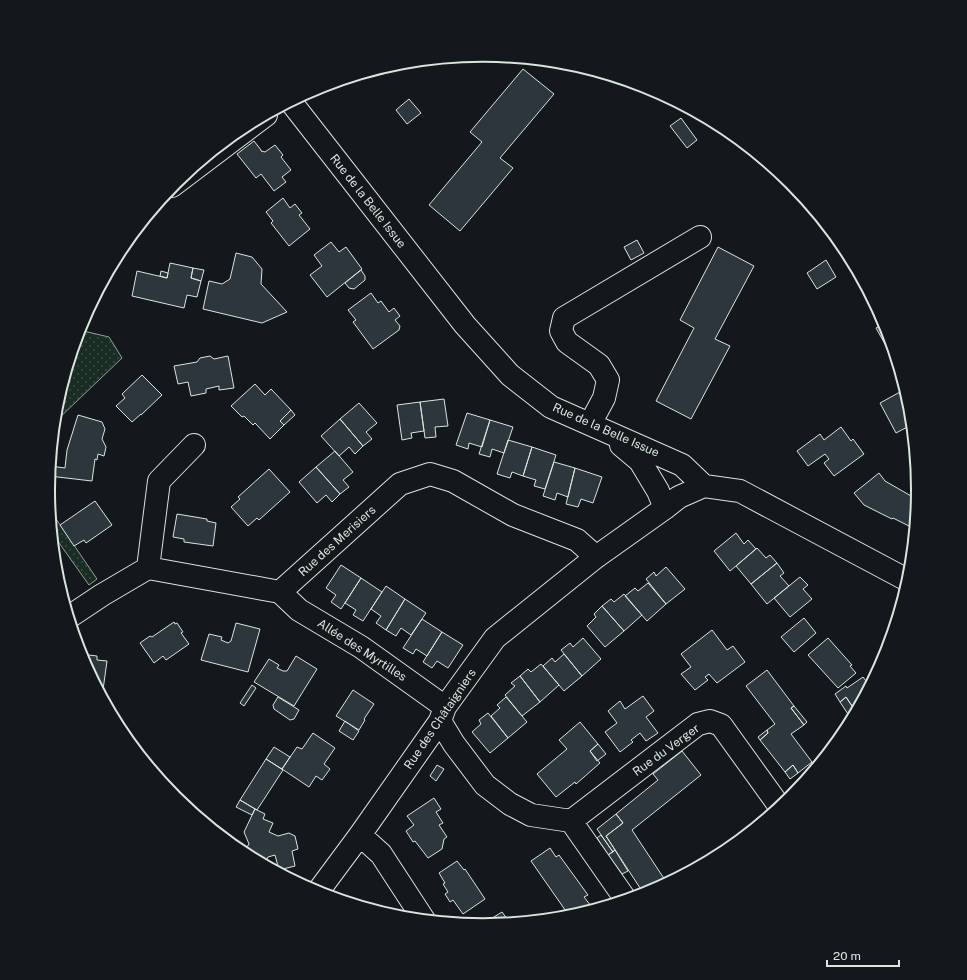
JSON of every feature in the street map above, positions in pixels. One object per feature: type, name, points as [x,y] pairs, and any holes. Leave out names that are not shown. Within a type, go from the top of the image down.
[{"type":"street","name":"Rue de la Belle Issue","points":[[294,106],[465,325],[510,375],[551,407],[682,465],[704,486]]},
{"type":"street","points":[[665,508],[658,491],[640,460],[596,427],[608,380],[600,365],[567,342],[561,331],[564,318],[700,237]]},
{"type":"street","points":[[148,568],[159,481],[194,445]]},
{"type":"street","name":"Rue des Merisiers","points":[[280,592],[400,484],[430,474],[453,481],[513,515],[577,540],[596,556]]},
{"type":"street","points":[[704,486],[740,491],[903,578]]},
{"type":"street","name":"Rue des Châtaigniers","points":[[322,887],[360,836],[495,638],[596,556],[679,497],[704,486]]},
{"type":"street","points":[[74,614],[148,568],[280,592]]},
{"type":"street","name":"Allée des Myrtilles","points":[[280,592],[299,610],[361,647],[443,714]]},
{"type":"street","points":[[443,714],[454,744],[485,785],[510,804],[531,815],[571,822],[623,895]]},
{"type":"street","name":"Rue du Verger","points":[[571,822],[698,724],[710,720],[721,725],[776,802]]},
{"type":"street","points":[[360,836],[381,854],[420,914]]},
{"type":"green space","points":[[86,332],[109,337],[122,358],[62,416],[70,379]]},
{"type":"green space","points":[[56,519],[97,579],[89,585],[59,542]]},
{"type":"building","points":[[523,69],[554,94],[500,158],[513,168],[460,231],[429,205],[482,142],[470,132]]},
{"type":"building","points":[[409,99],[421,113],[407,124],[396,110]]},
{"type":"building","points":[[681,118],[697,140],[687,148],[670,126]]},
{"type":"building","points":[[254,141],[261,151],[265,152],[275,145],[283,155],[281,157],[291,170],[282,177],[286,182],[274,191],[261,174],[256,178],[237,154]]},
{"type":"building","points":[[283,198],[290,208],[295,204],[302,213],[299,215],[310,229],[289,246],[271,223],[273,221],[266,212]]},
{"type":"building","points":[[637,240],[644,253],[631,260],[624,247]]},
{"type":"building","points":[[331,242],[339,252],[346,247],[362,269],[327,297],[310,275],[322,266],[314,255]]},
{"type":"building","points":[[718,247],[754,266],[715,339],[730,346],[691,419],[656,401],[694,328],[680,320]]},
{"type":"building","points":[[236,253],[252,257],[262,269],[261,284],[287,312],[262,323],[203,309],[209,281],[222,284],[230,279]]},
{"type":"building","points":[[826,260],[836,277],[817,289],[807,273]]},
{"type":"building","points":[[170,263],[193,268],[191,278],[201,281],[197,297],[187,295],[184,308],[132,296],[137,271],[167,278]]},
{"type":"building","points":[[193,268],[204,270],[201,281],[191,278]]},
{"type":"building","points":[[361,270],[365,276],[365,280],[354,289],[349,288],[345,283]]},
{"type":"building","points":[[161,271],[168,273],[167,278],[160,276]]},
{"type":"building","points":[[371,293],[378,303],[381,301],[389,312],[394,308],[400,316],[395,320],[400,326],[399,330],[373,349],[353,322],[356,320],[348,310]]},
{"type":"building","points":[[879,326],[888,349],[876,328]]},
{"type":"building","points":[[210,356],[214,359],[228,356],[234,388],[219,390],[219,386],[206,389],[206,393],[191,396],[188,382],[178,384],[174,366],[197,362],[200,358]]},
{"type":"building","points":[[142,375],[162,395],[132,422],[116,406],[125,398],[122,394]]},
{"type":"building","points":[[255,384],[265,395],[271,389],[291,410],[280,421],[284,425],[270,439],[255,423],[253,425],[231,406]]},
{"type":"building","points":[[900,392],[907,427],[896,433],[880,403]]},
{"type":"building","points":[[444,399],[448,426],[435,427],[436,437],[425,438],[420,402]]},
{"type":"building","points":[[420,402],[424,431],[411,433],[412,438],[402,440],[397,405]]},
{"type":"building","points":[[359,403],[377,423],[366,432],[372,439],[363,446],[340,419]]},
{"type":"building","points":[[291,410],[295,415],[284,425],[280,421]]},
{"type":"building","points":[[467,413],[490,420],[482,447],[469,443],[468,449],[456,445]]},
{"type":"building","points":[[78,415],[102,422],[105,429],[102,439],[106,447],[104,456],[98,454],[97,460],[95,459],[92,481],[55,477],[56,467],[65,468],[67,450]]},
{"type":"building","points":[[340,419],[363,446],[355,454],[349,447],[339,456],[321,436]]},
{"type":"building","points":[[490,420],[513,427],[504,453],[492,449],[490,457],[479,454]]},
{"type":"building","points":[[841,427],[851,441],[853,439],[864,454],[834,476],[824,463],[829,459],[825,454],[808,466],[797,451],[820,434],[824,440]]},
{"type":"building","points":[[508,440],[532,447],[523,476],[512,472],[510,478],[497,474]]},
{"type":"building","points":[[532,447],[556,455],[545,489],[534,486],[536,480],[523,476]]},
{"type":"building","points":[[335,451],[353,472],[343,480],[349,487],[340,494],[316,467]]},
{"type":"building","points":[[554,462],[575,468],[568,497],[557,493],[555,500],[543,496]]},
{"type":"building","points":[[316,467],[340,494],[332,502],[326,495],[317,503],[299,482]]},
{"type":"building","points":[[575,468],[602,477],[593,503],[581,499],[578,507],[566,504]]},
{"type":"building","points":[[269,469],[290,492],[259,520],[257,518],[248,526],[231,507],[240,499],[238,497]]},
{"type":"building","points":[[879,473],[885,481],[912,496],[910,527],[864,505],[854,493]]},
{"type":"building","points":[[95,501],[112,525],[86,543],[84,540],[74,546],[60,525]]},
{"type":"building","points":[[177,514],[207,519],[207,521],[216,523],[213,546],[184,542],[184,539],[173,537]]},
{"type":"building","points":[[736,533],[744,544],[748,540],[756,549],[730,571],[714,551]]},
{"type":"building","points":[[757,548],[766,558],[770,555],[777,563],[751,584],[736,566]]},
{"type":"building","points":[[777,563],[784,573],[780,576],[789,586],[767,604],[751,584]]},
{"type":"building","points":[[341,565],[361,578],[341,609],[331,602],[336,595],[326,588]]},
{"type":"building","points":[[666,567],[685,589],[666,604],[646,579],[654,572],[656,576]]},
{"type":"building","points":[[800,577],[808,585],[803,589],[812,599],[790,617],[774,598]]},
{"type":"building","points":[[361,578],[382,592],[363,621],[353,615],[356,610],[345,603]]},
{"type":"building","points":[[648,583],[666,604],[647,621],[625,596],[635,588],[638,591]]},
{"type":"building","points":[[386,586],[405,599],[386,630],[376,623],[381,616],[371,609]]},
{"type":"building","points":[[624,594],[642,615],[624,631],[602,606],[611,599],[614,602]]},
{"type":"building","points":[[405,599],[426,613],[411,635],[401,628],[396,636],[386,630]]},
{"type":"building","points":[[602,606],[624,631],[605,647],[587,626],[596,617],[594,614]]},
{"type":"building","points":[[804,618],[816,633],[794,652],[781,637]]},
{"type":"building","points":[[422,619],[442,632],[427,656],[416,649],[413,654],[403,648]]},
{"type":"building","points":[[174,622],[175,624],[177,623],[183,632],[181,633],[189,644],[166,660],[163,656],[154,663],[140,643],[150,636],[152,637]]},
{"type":"building","points":[[236,623],[260,629],[248,672],[201,660],[209,634],[222,637],[221,640],[228,643],[231,641]]},
{"type":"building","points":[[712,630],[727,650],[733,646],[745,662],[717,683],[709,674],[705,677],[708,680],[695,690],[681,674],[691,667],[681,654]]},
{"type":"building","points":[[442,632],[463,645],[448,668],[437,661],[432,668],[423,662]]},
{"type":"building","points":[[583,638],[601,659],[582,676],[561,650],[570,643],[573,647]]},
{"type":"building","points":[[828,638],[852,665],[850,666],[856,673],[838,688],[808,655]]},
{"type":"building","points":[[564,654],[582,676],[564,691],[543,666],[552,658],[555,662]]},
{"type":"building","points":[[88,655],[97,656],[97,660],[107,661],[103,688]]},
{"type":"building","points":[[296,656],[317,669],[294,706],[254,682],[269,659],[279,665],[277,668],[287,671]]},
{"type":"building","points":[[541,664],[559,685],[540,702],[520,676],[528,669],[531,672]]},
{"type":"building","points":[[767,670],[794,706],[791,708],[804,725],[791,734],[812,762],[798,773],[793,765],[785,772],[760,740],[768,733],[767,730],[775,724],[746,686]]},
{"type":"building","points":[[520,676],[540,702],[522,716],[505,695],[515,686],[511,683]]},
{"type":"building","points":[[863,677],[867,682],[853,707],[846,697],[840,702],[835,694],[846,686],[847,688]]},
{"type":"building","points":[[252,685],[256,688],[244,706],[240,703]]},
{"type":"building","points":[[353,690],[374,704],[359,730],[336,716]]},
{"type":"building","points":[[643,696],[654,711],[646,717],[658,733],[646,741],[640,733],[631,740],[633,742],[620,752],[605,732],[617,723],[608,711],[620,701],[625,709]]},
{"type":"building","points":[[278,697],[299,710],[294,719],[290,720],[274,709],[273,705]]},
{"type":"building","points":[[506,697],[527,722],[508,738],[491,716],[500,708],[497,705]]},
{"type":"building","points":[[846,697],[853,707],[848,715],[840,702]]},
{"type":"building","points":[[794,706],[807,722],[804,725],[791,708]]},
{"type":"building","points":[[488,713],[508,738],[490,753],[472,732],[481,724],[479,720]]},
{"type":"building","points":[[345,721],[359,731],[353,740],[339,731]]},
{"type":"building","points":[[580,722],[598,744],[590,751],[600,763],[576,784],[575,782],[556,797],[537,774],[567,749],[559,740]]},
{"type":"building","points":[[767,730],[768,733],[760,740],[758,737]]},
{"type":"building","points":[[313,733],[335,748],[324,764],[330,769],[322,780],[316,776],[309,787],[282,769],[297,747],[302,749]]},
{"type":"building","points":[[598,744],[606,754],[597,761],[590,751]]},
{"type":"building","points":[[274,747],[290,757],[282,769],[266,759]]},
{"type":"building","points":[[682,751],[701,775],[632,830],[664,878],[640,889],[606,836],[623,823],[616,814],[658,780],[653,774]]},
{"type":"building","points":[[266,759],[283,770],[257,810],[240,800]]},
{"type":"building","points":[[437,765],[444,769],[436,781],[430,776]]},
{"type":"building","points":[[793,765],[798,773],[790,779],[785,772]]},
{"type":"building","points":[[434,798],[441,809],[436,812],[443,823],[439,825],[447,837],[444,839],[442,849],[428,858],[415,841],[413,842],[406,831],[414,825],[407,816]]},
{"type":"building","points":[[240,800],[255,809],[252,815],[236,807]]},
{"type":"building","points":[[255,809],[265,814],[263,819],[273,823],[269,832],[278,836],[289,833],[295,836],[298,849],[292,851],[295,866],[284,869],[278,866],[275,855],[268,857],[267,859],[247,847],[249,844],[244,832]]},
{"type":"building","points":[[616,814],[623,823],[606,836],[615,850],[613,852],[597,829]]},
{"type":"building","points":[[601,835],[613,852],[608,855],[597,838]]},
{"type":"building","points":[[550,848],[556,857],[559,855],[588,895],[584,897],[590,905],[565,910],[531,861]]},
{"type":"building","points":[[615,850],[628,871],[622,874],[608,855]]},
{"type":"building","points":[[457,861],[464,870],[465,869],[485,899],[463,914],[453,900],[450,902],[445,894],[448,892],[439,873]]},
{"type":"building","points":[[502,912],[506,918],[492,918]]}]
